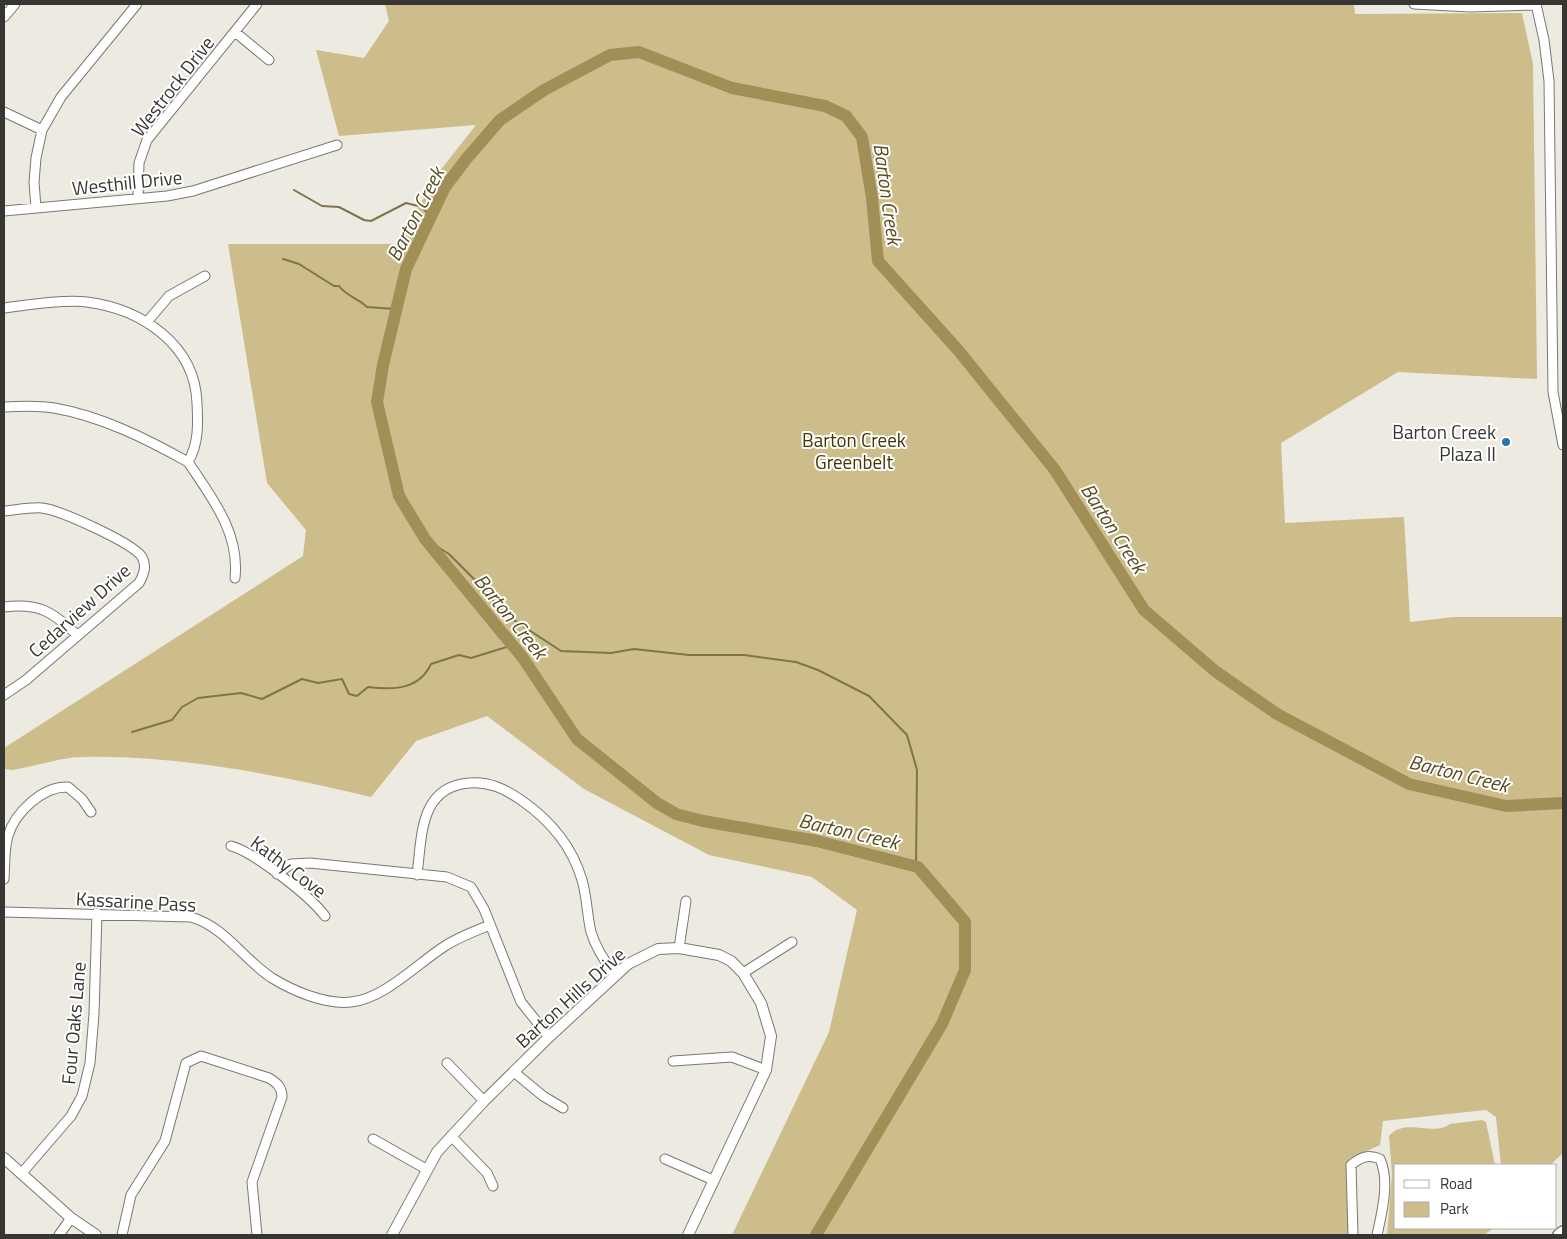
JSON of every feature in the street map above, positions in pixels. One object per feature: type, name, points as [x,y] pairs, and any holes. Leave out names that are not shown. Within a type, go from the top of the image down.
[{"type":"main road","points":[[1559,1235],[1563,1232]]},
{"type":"street","points":[[4,18],[15,4]]},
{"type":"street","points":[[36,208],[34,182],[42,130],[61,97],[137,4]]},
{"type":"street","name":"Westrock Drive","points":[[138,197],[138,164],[147,140],[257,4]]},
{"type":"street","points":[[1414,4],[1418,6],[1470,7],[1536,4],[1544,40],[1549,80],[1553,392],[1563,445]]},
{"type":"street","points":[[234,32],[269,60]]},
{"type":"street","points":[[4,112],[42,130]]},
{"type":"street","name":"Westhill Drive","points":[[4,211],[138,197],[167,196],[192,191],[338,146]]},
{"type":"street","points":[[147,322],[169,296],[205,276]]},
{"type":"street","points":[[4,308],[86,302],[111,307],[147,322],[163,333],[187,361],[194,379],[197,396],[198,426],[194,451],[188,462]]},
{"type":"street","points":[[4,407],[53,408],[82,415],[111,425],[188,462],[228,527],[234,547],[235,578]]},
{"type":"street","name":"Cedarview Drive","points":[[4,511],[41,508],[67,515],[136,550],[145,564],[144,574],[139,583],[26,680],[4,695]]},
{"type":"street","points":[[4,607],[20,605],[46,610],[58,617],[77,635]]},
{"type":"street","points":[[417,874],[425,817],[430,804],[437,794],[453,786],[468,782],[486,783],[500,787],[535,810],[554,828],[573,855],[583,881],[591,932],[596,946],[615,975]]},
{"type":"street","points":[[4,879],[5,837],[20,815],[33,801],[50,790],[63,787],[73,789],[91,812]]},
{"type":"street","name":"Kathy Cove","points":[[231,846],[242,849],[277,874],[317,905],[325,916]]},
{"type":"street","points":[[277,874],[290,864],[310,863],[447,877],[471,887],[479,898],[521,1002],[548,1037]]},
{"type":"street","points":[[679,948],[686,900]]},
{"type":"street","name":"Kassarine Pass","points":[[4,912],[191,917],[205,921],[254,964],[287,986],[314,996],[351,1002],[382,991],[446,945],[490,925]]},
{"type":"street","name":"Four Oaks Lane","points":[[21,1174],[71,1116],[82,1096],[90,1063],[94,1014],[97,914]]},
{"type":"street","points":[[743,973],[792,942]]},
{"type":"street","name":"Barton Hills Drive","points":[[392,1235],[426,1169],[451,1136],[548,1037],[615,975],[643,956],[658,949],[679,948],[719,955],[730,961],[743,973],[761,1003],[771,1036],[766,1070],[688,1235]]},
{"type":"street","points":[[122,1235],[131,1195],[165,1142],[186,1063],[201,1056],[269,1078],[278,1084],[282,1090],[282,1097],[252,1182],[257,1235]]},
{"type":"street","points":[[673,1062],[732,1057],[766,1070]]},
{"type":"street","points":[[447,1063],[484,1101]]},
{"type":"street","points":[[514,1072],[543,1096],[563,1108]]},
{"type":"street","points":[[451,1136],[487,1173],[494,1186]]},
{"type":"street","points":[[372,1139],[426,1169]]},
{"type":"street","points":[[1353,1235],[1351,1165],[1359,1159],[1371,1155],[1380,1159],[1384,1168],[1383,1204],[1377,1235]]},
{"type":"street","points":[[4,1158],[71,1218],[96,1235]]},
{"type":"street","points":[[665,1159],[713,1180]]},
{"type":"street","points":[[59,1235],[71,1218]]},
{"type":"green space","name":"Barton Creek Greenbelt","points":[[385,4],[1354,4],[1355,14],[1522,13],[1533,64],[1537,379],[1398,372],[1281,443],[1285,523],[1404,517],[1410,622],[1454,617],[1563,617],[1563,1153],[1551,1164],[1501,1164],[1496,1117],[1486,1110],[1383,1121],[1380,1145],[1349,1159],[1350,1235],[732,1235],[829,1032],[857,910],[812,877],[709,855],[584,789],[487,716],[416,741],[371,797],[265,774],[156,759],[75,757],[13,770],[4,769],[4,748],[303,556],[306,530],[267,483],[228,244],[397,244],[439,172],[476,125],[339,136],[316,50],[364,58],[389,21]]},
{"type":"green space","points":[[1482,1120],[1486,1122],[1495,1164],[1394,1164],[1394,1229],[1493,1229],[1484,1235],[1387,1235],[1392,1175],[1389,1136],[1403,1128],[1436,1129],[1450,1124]]},
{"type":"waterway","name":"Barton Creek","points":[[816,1235],[942,1024],[965,970],[965,922],[918,867],[817,841],[703,821],[676,814],[657,803],[577,739],[523,658],[425,539],[399,496],[377,402],[383,365],[406,269],[445,187],[467,158],[500,120],[544,90],[610,55],[639,52],[732,88],[825,106],[846,116],[862,137],[872,198],[878,261],[958,350],[1055,470],[1144,610],[1215,671],[1277,714],[1409,784],[1506,806],[1563,803]]},
{"type":"waterway","points":[[294,190],[322,206],[339,207],[364,220],[371,221],[406,203],[422,207],[431,217]]},
{"type":"waterway","points":[[283,259],[299,264],[334,286],[339,286],[367,307],[395,309]]},
{"type":"waterway","points":[[425,539],[449,554],[506,615],[561,651],[611,653],[634,649],[689,655],[744,655],[796,662],[818,670],[869,696],[907,735],[917,770],[916,866]]},
{"type":"waterway","points":[[132,732],[172,720],[182,707],[198,698],[241,693],[262,699],[302,679],[318,683],[342,679],[349,694],[357,696],[368,687],[396,688],[412,683],[420,679],[431,664],[459,655],[471,658],[513,645]]},
{"type":"place","name":"Barton Creek Plaza II","points":[[1506,442]]}]
